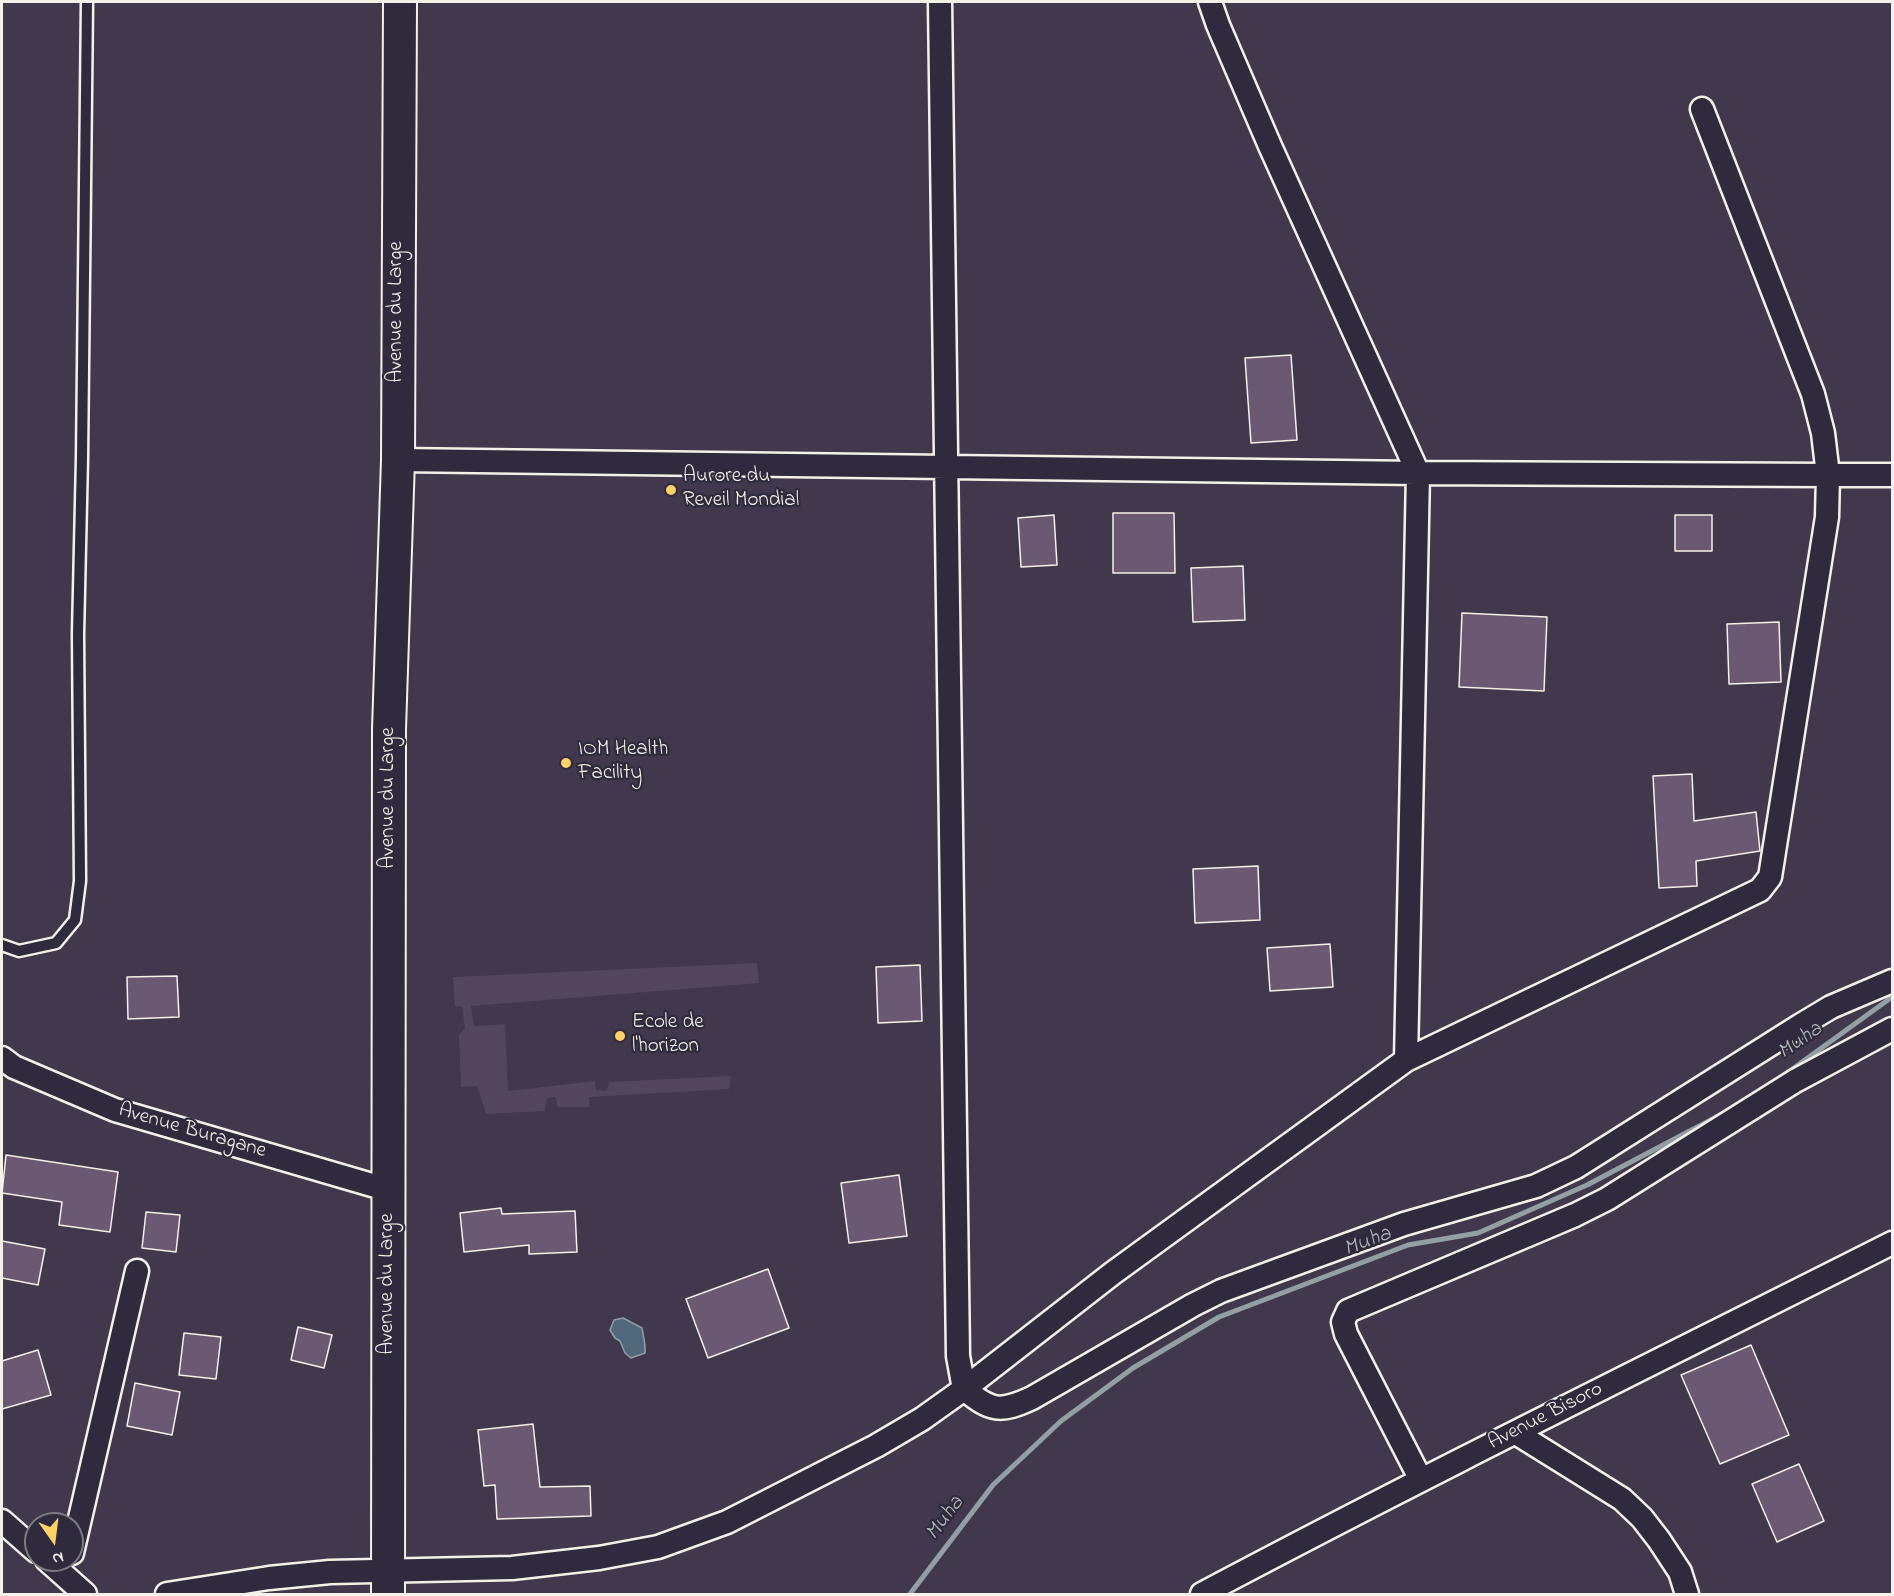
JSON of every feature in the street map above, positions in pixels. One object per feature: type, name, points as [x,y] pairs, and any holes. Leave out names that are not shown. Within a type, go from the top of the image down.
[{"type":"main road","name":"Avenue du Large","points":[[388,1582],[389,729],[398,460],[400,2]]},
{"type":"street","points":[[940,2],[958,1344],[964,1389],[983,1404],[1001,1408],[1015,1406],[1221,1291],[1404,1224],[1553,1179],[1576,1167],[1801,1024],[1831,1007],[1893,981]]},
{"type":"street","points":[[1210,2],[1218,26],[1270,146],[1418,473],[1406,1060]]},
{"type":"street","points":[[166,1594],[269,1578],[330,1572],[388,1582],[598,1558],[658,1547],[727,1522],[876,1446],[921,1419],[964,1389],[1113,1273],[1406,1060],[1760,890],[1768,882],[1772,865],[1827,517],[1828,475],[1823,433],[1813,394],[1702,110]]},
{"type":"street","points":[[398,460],[1418,473],[1893,475]]},
{"type":"street","points":[[1420,1480],[1346,1334],[1343,1322],[1348,1311],[1575,1215],[1607,1199],[1795,1081],[1893,1029]]},
{"type":"street","name":"Avenue Buragane","points":[[2,1058],[14,1067],[115,1110],[390,1190]]},
{"type":"street","name":"Avenue Bisoro","points":[[1202,1594],[1420,1480],[1893,1243]]},
{"type":"street","points":[[81,1512],[137,1271]]},
{"type":"street","points":[[1516,1433],[1622,1499],[1642,1518],[1659,1540],[1680,1572],[1687,1594]]},
{"type":"street","points":[[2,1521],[24,1540]]},
{"type":"street","points":[[70,1572],[85,1594]]},
{"type":"lane","points":[[2,945],[19,951],[56,943],[75,920],[80,881],[78,634],[87,2]]},
{"type":"shaded area","points":[[757,963],[759,983],[471,1006],[474,1026],[505,1024],[508,1091],[595,1081],[596,1090],[607,1091],[609,1082],[731,1076],[729,1089],[589,1097],[590,1107],[558,1107],[555,1097],[547,1098],[545,1111],[486,1114],[477,1086],[461,1087],[459,1035],[465,1028],[462,1007],[455,1006],[453,977]]},
{"type":"water","points":[[623,1318],[642,1328],[645,1353],[631,1358],[625,1353],[620,1341],[615,1338],[610,1330],[614,1320]]},
{"type":"building","points":[[1291,355],[1297,440],[1251,443],[1245,358]]},
{"type":"building","points":[[1113,513],[1174,513],[1175,573],[1113,573]]},
{"type":"building","points":[[1054,515],[1057,565],[1021,567],[1018,518]]},
{"type":"building","points":[[1675,515],[1712,515],[1712,551],[1675,551]]},
{"type":"building","points":[[1243,566],[1245,620],[1193,622],[1191,568]]},
{"type":"building","points":[[1462,613],[1547,617],[1544,691],[1459,687]]},
{"type":"building","points":[[1779,622],[1781,682],[1729,684],[1727,624]]},
{"type":"building","points":[[1692,774],[1694,821],[1756,812],[1760,851],[1696,861],[1697,886],[1659,888],[1653,776]]},
{"type":"building","points":[[1258,866],[1260,920],[1195,923],[1193,869]]},
{"type":"building","points":[[1330,944],[1333,987],[1270,991],[1267,948]]},
{"type":"building","points":[[920,965],[922,1021],[878,1023],[876,967]]},
{"type":"building","points":[[177,976],[179,1017],[128,1019],[127,977]]},
{"type":"building","points":[[6,1155],[118,1172],[110,1232],[59,1225],[62,1202],[2,1193]]},
{"type":"building","points":[[899,1175],[907,1236],[849,1243],[841,1183]]},
{"type":"building","points":[[501,1208],[502,1214],[575,1211],[577,1252],[529,1254],[529,1245],[464,1252],[460,1213]]},
{"type":"building","points":[[146,1212],[180,1215],[176,1252],[142,1248]]},
{"type":"building","points":[[2,1241],[45,1249],[38,1285],[2,1278]]},
{"type":"building","points":[[768,1269],[789,1328],[708,1358],[686,1299]]},
{"type":"building","points":[[298,1327],[332,1335],[324,1368],[291,1360]]},
{"type":"building","points":[[184,1333],[221,1337],[216,1379],[179,1375]]},
{"type":"building","points":[[1751,1345],[1789,1435],[1720,1464],[1681,1375]]},
{"type":"building","points":[[38,1350],[51,1395],[2,1409],[2,1361]]},
{"type":"building","points":[[135,1383],[180,1392],[172,1435],[127,1426]]},
{"type":"building","points":[[533,1424],[540,1487],[590,1486],[591,1516],[497,1519],[495,1485],[484,1486],[478,1430]]},
{"type":"building","points":[[1799,1464],[1824,1521],[1777,1542],[1752,1484]]},
{"type":"waterway","name":"Muha","points":[[1780,1078],[1892,997]]},
{"type":"waterway","name":"Muha","points":[[910,1594],[993,1485],[1061,1421],[1133,1368],[1219,1317],[1408,1245],[1478,1233],[1587,1185],[1724,1113]]},
{"type":"place","name":"Aurore du Reveil Mondial","points":[[671,490]]},
{"type":"place","name":"IOM Health Facility","points":[[566,763]]},
{"type":"place","name":"Ecole de l'horizon","points":[[620,1036]]}]
